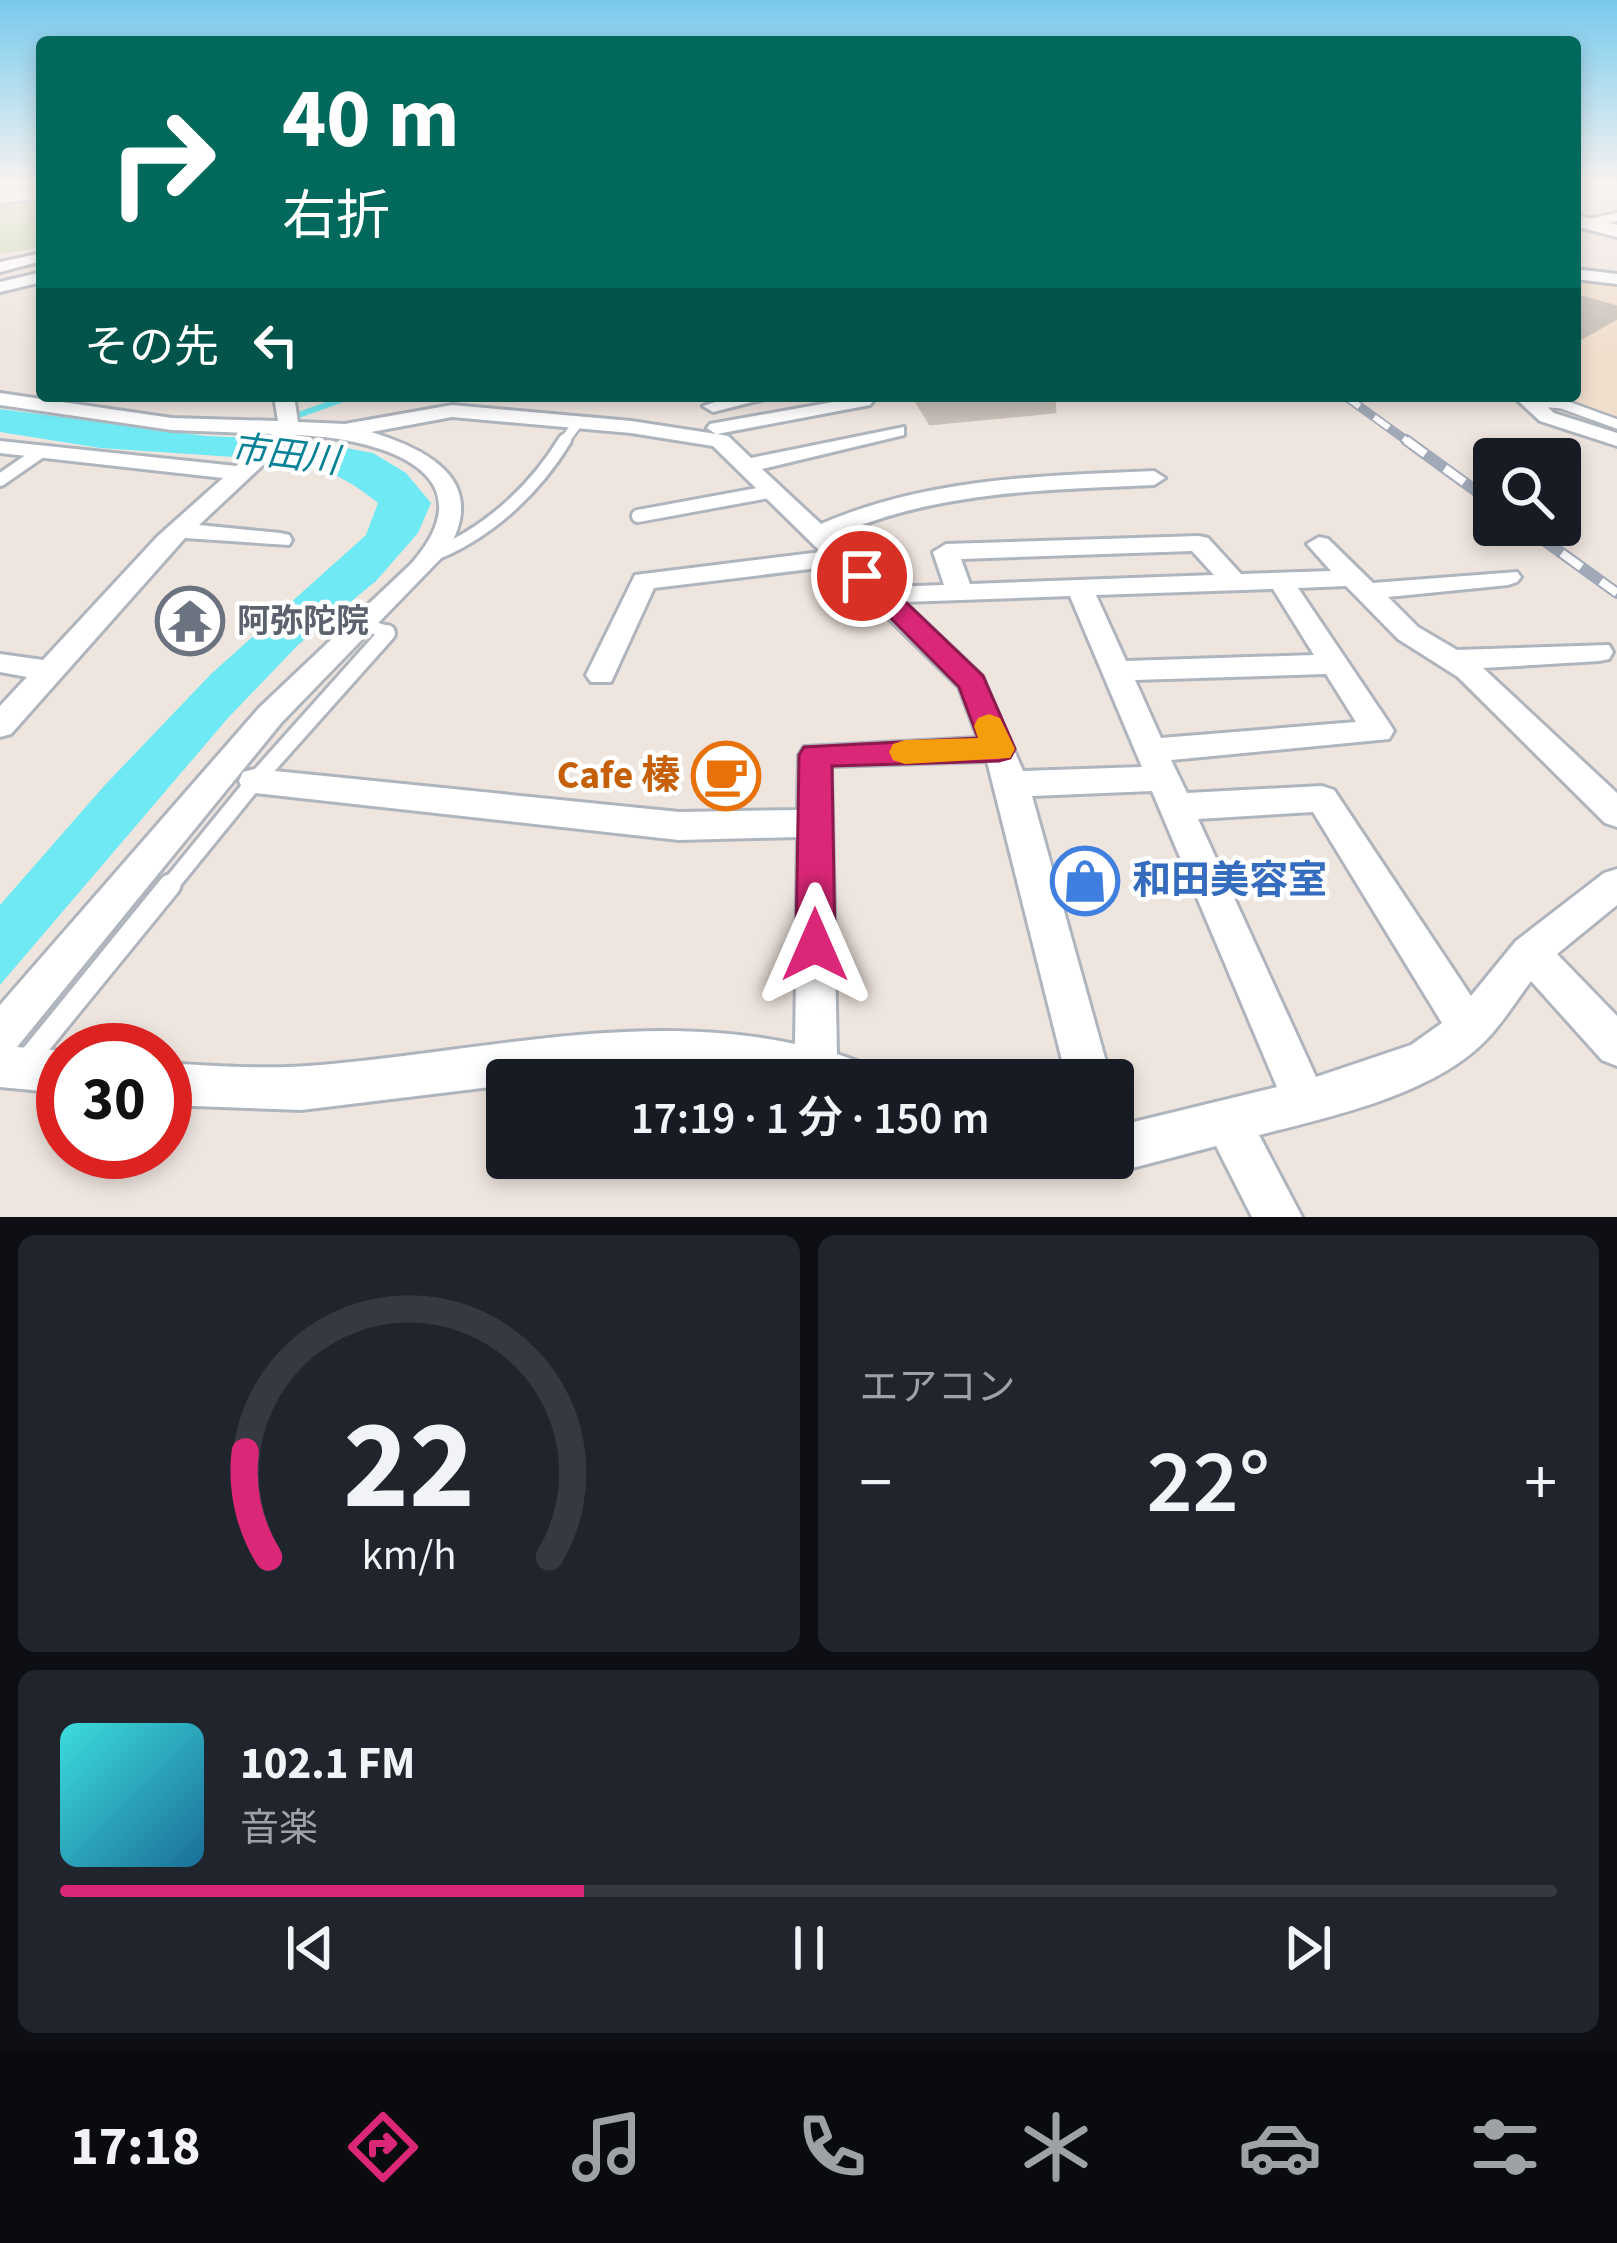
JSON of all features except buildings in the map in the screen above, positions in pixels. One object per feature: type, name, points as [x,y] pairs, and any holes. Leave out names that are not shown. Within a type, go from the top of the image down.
[{"type":"street","points":[[0,267],[36,258]]},
{"type":"street","points":[[1581,275],[1617,279]]},
{"type":"street","points":[[0,287],[36,278]]},
{"type":"street","points":[[0,399],[172,424],[345,430],[450,404],[579,422],[716,418],[832,402]]},
{"type":"street","points":[[285,402],[289,429]]},
{"type":"street","points":[[716,418],[752,402]]},
{"type":"street","points":[[746,466],[903,437],[865,402]]},
{"type":"street","points":[[1530,402],[1547,417],[1617,440]]},
{"type":"street","points":[[716,418],[746,466],[972,683],[1012,784],[1084,1059]]},
{"type":"street","points":[[0,726],[179,530],[289,429]]},
{"type":"street","points":[[21,1060],[226,770],[360,624],[430,556],[447,531],[451,503],[441,477],[394,445],[345,430]]},
{"type":"street","points":[[0,447],[247,468]]},
{"type":"street","points":[[820,534],[864,511],[962,488],[1154,478]]},
{"type":"street","points":[[179,530],[280,540]]},
{"type":"street","points":[[960,593],[946,552],[1198,543],[1234,582]]},
{"type":"street","points":[[1319,544],[1408,633],[1468,670],[1617,814]]},
{"type":"street","points":[[601,675],[644,580],[843,557]]},
{"type":"street","points":[[882,595],[1281,580],[1356,585],[1508,577]]},
{"type":"street","points":[[1163,779],[1378,730],[1281,580]]},
{"type":"street","points":[[1080,589],[1305,1101]]},
{"type":"street","points":[[1452,660],[1599,652]]},
{"type":"street","points":[[0,663],[48,671]]},
{"type":"street","points":[[1116,671],[1335,664]]},
{"type":"street","points":[[834,1059],[815,823],[815,755],[999,749]]},
{"type":"street","points":[[1012,784],[1163,779],[1322,799],[1469,1029]]},
{"type":"street","points":[[255,781],[679,826],[815,823]]},
{"type":"street","points":[[1134,1145],[1305,1101],[1424,1061],[1469,1029],[1530,953],[1617,884]]},
{"type":"street","points":[[1530,953],[1617,1046]]},
{"type":"street","points":[[566,1059],[704,1051],[752,1059]]},
{"type":"street","points":[[192,1085],[314,1088],[486,1068]]},
{"type":"street","points":[[1228,1122],[1278,1217]]},
{"type":"lane","points":[[1550,402],[1617,424]]},
{"type":"lane","points":[[430,556],[452,550],[529,485],[579,422]]},
{"type":"lane","points":[[0,480],[39,453]]},
{"type":"lane","points":[[638,516],[774,491]]},
{"type":"lane","points":[[21,1060],[255,781],[388,632],[360,624]]},
{"type":"shaded area","points":[[1581,278],[1617,282],[1617,433],[1541,402],[1581,402]]},
{"type":"green space","points":[[0,240],[36,240],[36,248],[0,254]]},
{"type":"water","name":"市田川","points":[[0,409],[206,436],[304,440],[373,453],[406,473],[431,503],[418,533],[376,581],[298,645],[228,718],[0,985],[0,905],[211,674],[366,535],[378,503],[337,476],[291,461],[100,448],[0,432]]},
{"type":"waterway","name":"市田川","points":[[290,418],[335,402]]},
{"type":"railway","points":[[1353,402],[1410,443]]},
{"type":"railway","points":[[1406,440],[1473,489]]},
{"type":"railway","points":[[1552,546],[1617,593]]},
{"type":"slow traffic","points":[[905,752],[999,749],[989,726]]},
{"type":"place","name":"阿弥陀院","points":[[190,621]]},
{"type":"place","name":"Cafe 榛","points":[[726,776]]},
{"type":"place","name":"和田美容室","points":[[1085,881]]},
{"type":"route","points":[[815,945],[815,755],[999,749],[972,683],[938,644],[862,576]]}]
